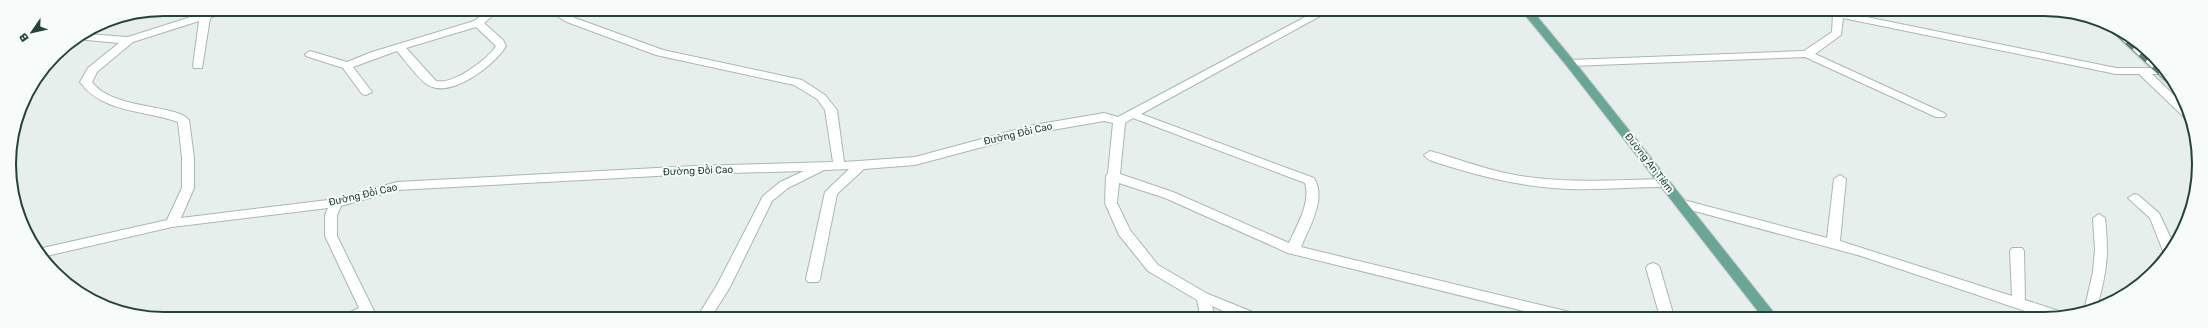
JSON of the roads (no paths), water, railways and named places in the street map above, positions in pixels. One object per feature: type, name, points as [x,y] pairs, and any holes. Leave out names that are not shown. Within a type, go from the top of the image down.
[{"type":"main road","name":"Đường An Tiêm","points":[[1531,16],[1570,63],[1766,312]]},
{"type":"street","points":[[172,223],[188,188],[188,158],[183,120],[126,106],[97,94],[88,87],[86,82],[92,70],[129,40],[194,16]]},
{"type":"street","points":[[198,66],[204,16]]},
{"type":"street","points":[[347,66],[399,47],[478,23],[487,16]]},
{"type":"street","points":[[563,16],[660,53],[798,82],[821,97],[831,110],[839,166]]},
{"type":"street","points":[[1238,312],[1202,297],[1153,268],[1124,232],[1111,203],[1112,176],[1119,121],[1315,16]]},
{"type":"street","points":[[1807,54],[1837,33],[1837,16]]},
{"type":"street","points":[[1860,16],[2116,71],[2159,71]]},
{"type":"street","points":[[399,47],[432,83],[438,86],[444,85],[477,70],[493,58],[500,50],[501,46],[499,42],[478,23]]},
{"type":"street","points":[[88,37],[129,40]]},
{"type":"street","points":[[310,54],[347,66],[366,92]]},
{"type":"street","points":[[1570,63],[1807,54],[1940,115]]},
{"type":"street","points":[[2143,72],[2182,109]]},
{"type":"street","points":[[1132,114],[1197,137],[1310,181],[1314,193],[1309,212],[1293,250]]},
{"type":"street","name":"Đường Đồi Cao","points":[[45,252],[172,223],[336,202],[397,186],[538,178],[861,165],[915,161],[1034,129],[1104,117],[1119,121]]},
{"type":"street","points":[[1430,155],[1457,166],[1514,179],[1570,185],[1665,183]]},
{"type":"street","points":[[814,279],[831,192],[861,165]]},
{"type":"street","points":[[707,312],[723,286],[767,199],[784,185],[823,166]]},
{"type":"street","points":[[1112,176],[1169,195],[1293,250],[1549,312]]},
{"type":"street","points":[[1833,243],[1840,179]]},
{"type":"street","points":[[2134,198],[2155,216],[2168,245]]},
{"type":"street","points":[[336,202],[331,215],[331,236],[368,312]]},
{"type":"street","points":[[1680,203],[1833,243],[2045,312]]},
{"type":"street","points":[[2091,304],[2100,272],[2102,258],[2099,218]]},
{"type":"street","points":[[2017,251],[2019,285],[2018,303]]},
{"type":"street","points":[[1653,268],[1665,312]]},
{"type":"street","points":[[1202,297],[1206,312]]},
{"type":"railway","points":[[2124,40],[2161,74]]}]
